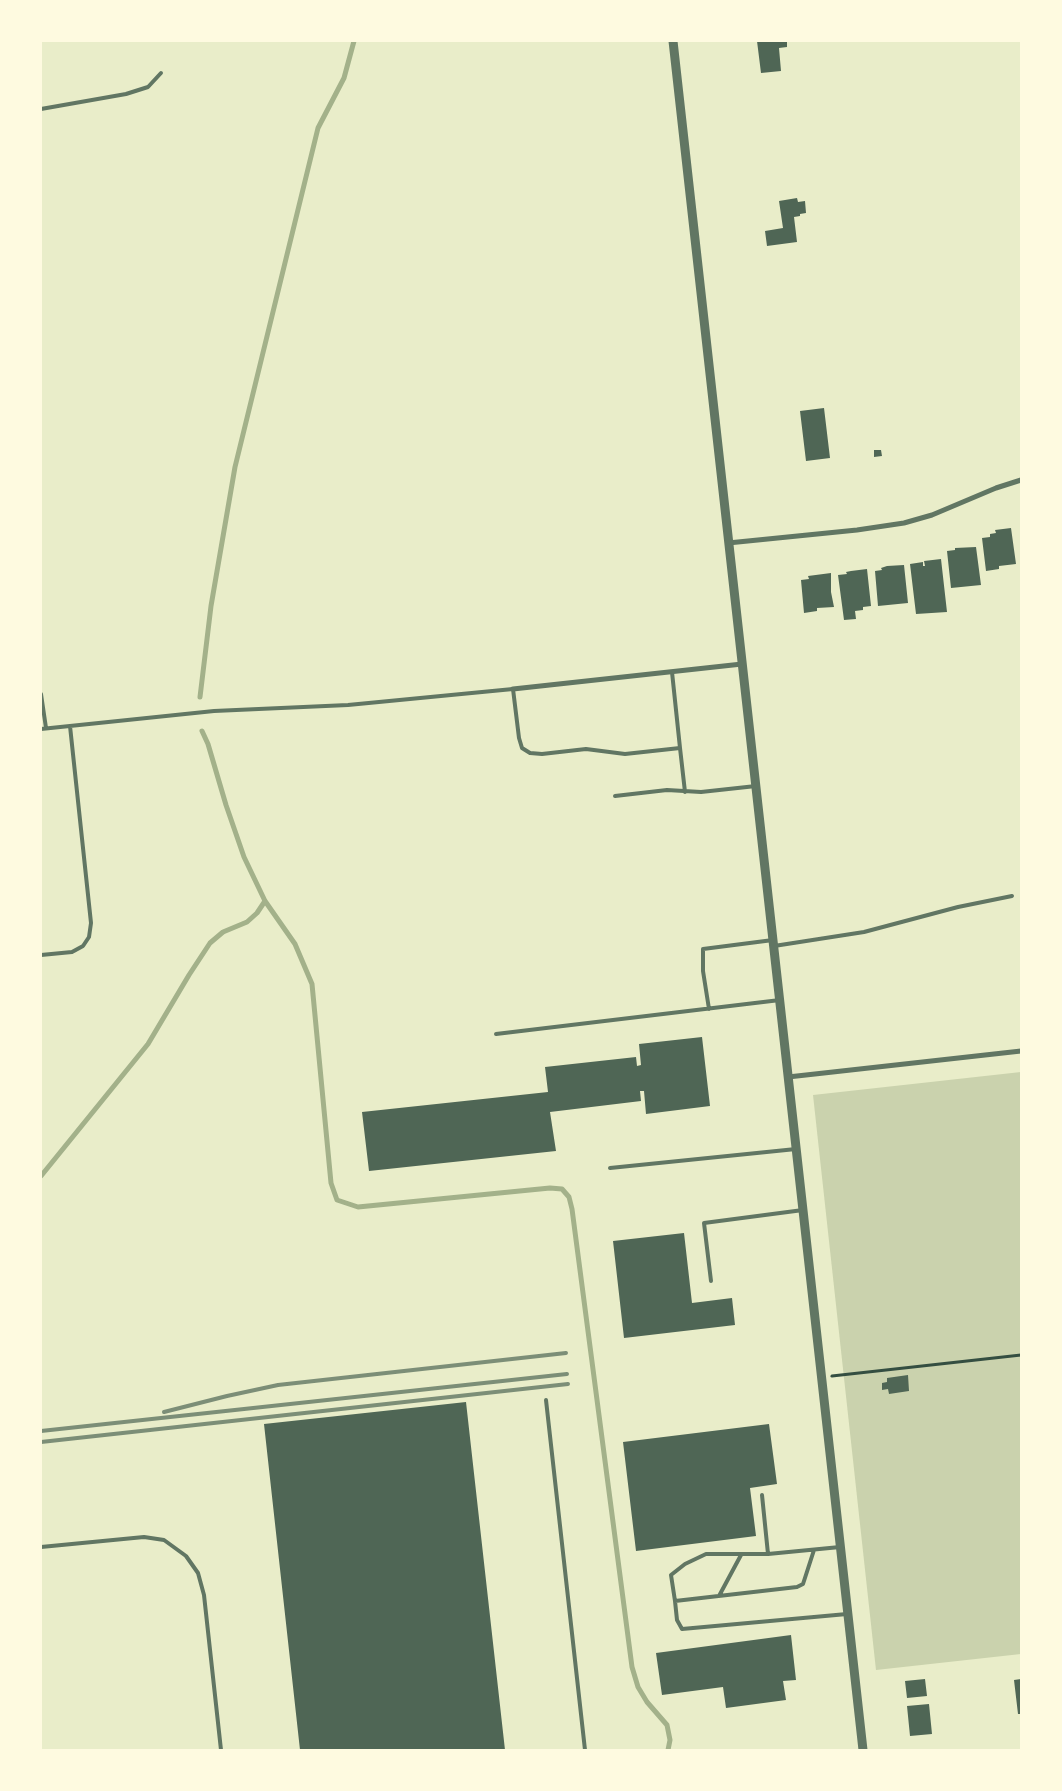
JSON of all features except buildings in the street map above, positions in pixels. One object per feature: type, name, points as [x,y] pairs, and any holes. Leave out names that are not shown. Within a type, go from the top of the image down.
[{"type":"street","points":[[672,41],[863,1750]]},
{"type":"street","points":[[728,543],[904,524],[1021,480]]},
{"type":"street","points":[[513,689],[742,664]]},
{"type":"street","points":[[788,1077],[1021,1051]]},
{"type":"lane","points":[[41,109],[126,94],[148,87],[161,73]]},
{"type":"lane","points":[[672,672],[685,792]]},
{"type":"lane","points":[[41,694],[44,728],[214,711],[356,704],[513,689],[519,738],[522,748],[530,754],[586,748],[625,754],[680,748]]},
{"type":"lane","points":[[41,955],[72,952],[83,946],[89,937],[91,923],[70,726]]},
{"type":"lane","points":[[614,796],[667,790],[701,792],[756,786]]},
{"type":"lane","points":[[710,1009],[703,971],[703,949],[864,932],[958,907],[1012,896]]},
{"type":"lane","points":[[496,1034],[780,1000]]},
{"type":"lane","points":[[610,1168],[796,1149]]},
{"type":"lane","points":[[711,1281],[704,1222],[803,1210]]},
{"type":"lane","points":[[546,1400],[585,1750]]},
{"type":"lane","points":[[762,1495],[768,1554]]},
{"type":"lane","points":[[41,1547],[144,1537],[164,1540],[186,1556],[198,1572],[204,1595],[221,1750]]},
{"type":"lane","points":[[840,1547],[768,1554],[706,1554],[685,1564],[671,1575],[677,1620],[682,1629],[848,1614]]},
{"type":"lane","points":[[675,1601],[798,1587],[803,1584],[814,1550]]},
{"type":"lane","points":[[718,1596],[741,1555]]},
{"type":"path","points":[[821,1377],[1021,1355]]},
{"type":"green space","points":[[1021,1072],[1021,1654],[876,1670],[813,1095]]},
{"type":"waterway","points":[[200,697],[211,606],[235,467],[318,128],[344,78],[354,41]]},
{"type":"waterway","points":[[202,731],[208,744],[244,857],[265,901],[295,944],[312,984],[331,1183],[337,1200],[358,1207],[550,1188],[562,1189],[569,1197],[632,1667],[638,1687],[647,1702],[667,1725],[670,1740],[668,1750]]},
{"type":"waterway","points":[[41,1176],[148,1044],[210,943],[223,932],[247,922],[257,913],[265,901]]},
{"type":"railway","points":[[164,1412],[278,1385],[566,1353]]},
{"type":"railway","points":[[41,1431],[567,1374]]},
{"type":"railway","points":[[41,1442],[568,1384]]}]
